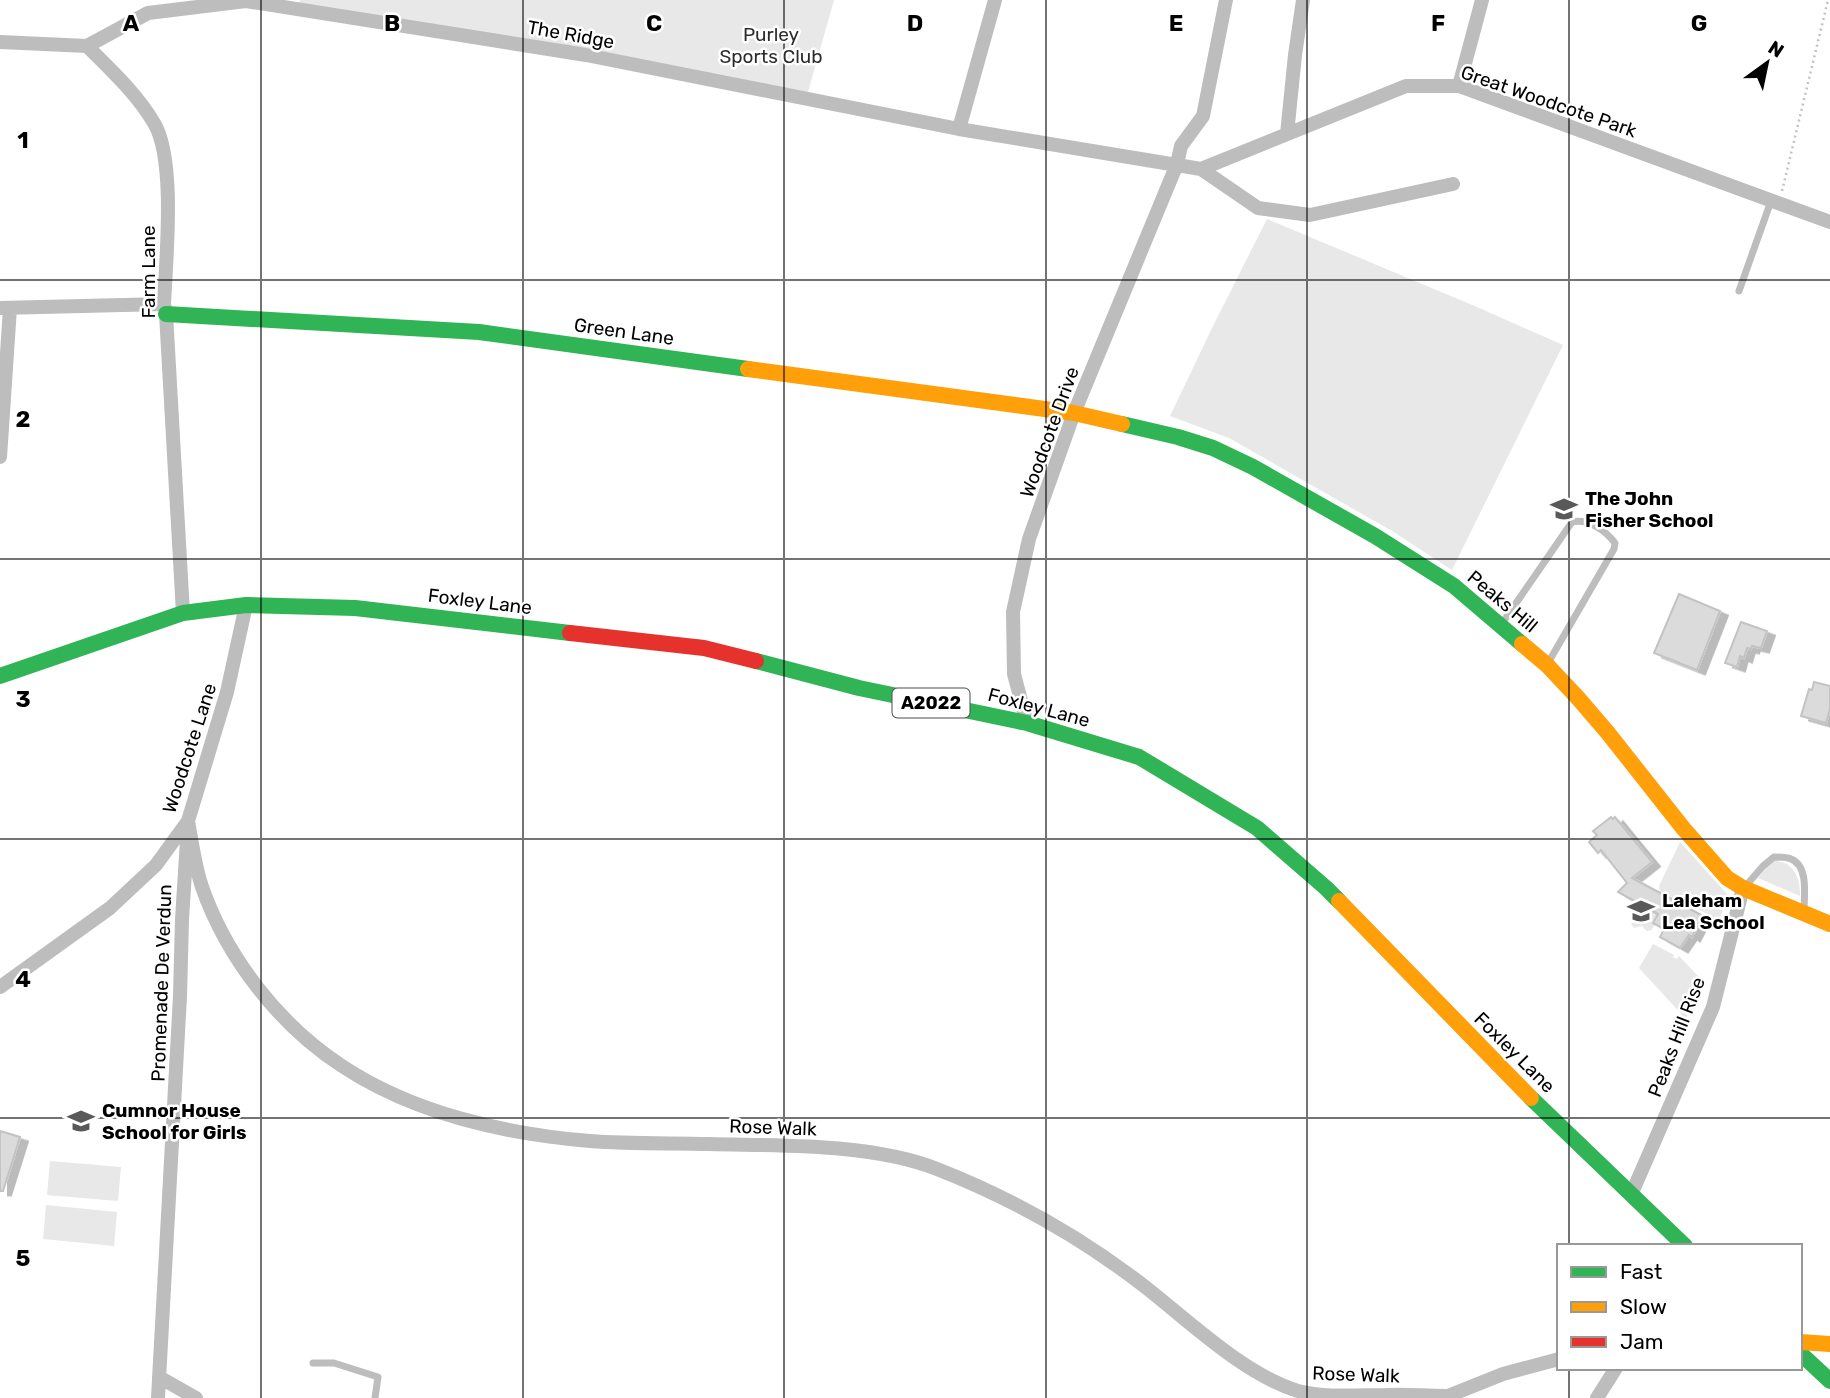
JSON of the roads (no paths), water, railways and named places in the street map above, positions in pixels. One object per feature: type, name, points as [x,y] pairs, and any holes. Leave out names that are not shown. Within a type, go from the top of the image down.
[{"type":"main road","name":"Green Lane","points":[[165,309],[480,332],[1074,413]]},
{"type":"main road","name":"Peaks Hill","points":[[1074,413],[1178,437],[1213,448],[1253,467],[1375,536],[1454,586],[1547,665],[1608,733],[1727,878],[1743,888],[1830,924]]},
{"type":"main road","name":"Foxley Lane","points":[[0,676],[183,613],[246,605],[355,608],[704,648],[859,688],[1027,723],[1139,757],[1257,828],[1326,888],[1507,1075],[1683,1244]]},
{"type":"main road","points":[[1802,1342],[1830,1344]]},
{"type":"main road","points":[[1802,1355],[1830,1381]]},
{"type":"street","name":"The Ridge","points":[[87,46],[148,13],[246,0],[586,55],[959,129],[1177,164]]},
{"type":"street","points":[[959,129],[995,0]]},
{"type":"street","name":"Woodcote Drive","points":[[1027,723],[1014,674],[1013,612],[1029,540],[1074,413],[1177,164],[1181,146],[1203,116],[1226,0]]},
{"type":"street","points":[[1287,134],[1294,55],[1303,0]]},
{"type":"street","points":[[1459,86],[1482,0]]},
{"type":"street","points":[[0,42],[87,46]]},
{"type":"street","name":"Farm Lane","points":[[87,46],[122,80],[155,124],[165,153],[165,309],[183,613]]},
{"type":"street","name":"Great Woodcote Park","points":[[1202,169],[1406,86],[1459,86],[1830,222]]},
{"type":"street","points":[[1177,164],[1202,169],[1258,208],[1310,215],[1453,184]]},
{"type":"street","points":[[0,457],[5,308]]},
{"type":"street","name":"Green Lane","points":[[5,308],[165,309]]},
{"type":"street","name":"Woodcote Lane","points":[[0,987],[110,908],[156,866],[188,821],[228,692],[246,605]]},
{"type":"street","name":"Promenade De Verdun","points":[[158,1398],[188,821]]},
{"type":"street","name":"Rose Walk","points":[[188,821],[201,884],[219,927],[248,976],[292,1025],[326,1055],[392,1093],[446,1113],[502,1128],[590,1141],[786,1146],[851,1150],[906,1158],[984,1190],[1080,1240],[1146,1287],[1243,1363],[1298,1391],[1331,1396],[1445,1397]]},
{"type":"street","name":"Peaks Hill Rise","points":[[1631,1195],[1713,1007],[1743,888]]},
{"type":"street","points":[[1445,1397],[1503,1374],[1557,1360]]},
{"type":"street","points":[[1597,1398],[1615,1370]]},
{"type":"street","points":[[159,1377],[196,1398]]},
{"type":"lane","points":[[1739,291],[1775,202]]},
{"type":"lane","points":[[1500,626],[1573,522],[1588,522],[1611,538],[1615,543],[1614,549],[1547,665]]},
{"type":"lane","points":[[1743,888],[1774,857],[1793,859],[1803,873],[1804,915]]},
{"type":"lane","points":[[313,1363],[334,1363],[379,1377],[375,1398]]},
{"type":"place","name":"The John Fisher School","points":[[1564,509]]},
{"type":"place","name":"Laleham Lea School","points":[[1641,911]]},
{"type":"place","name":"Cumnor House School for Girls","points":[[81,1121]]},
{"type":"park label","name":"Purley Sports Club","points":[[771,45]]}]
